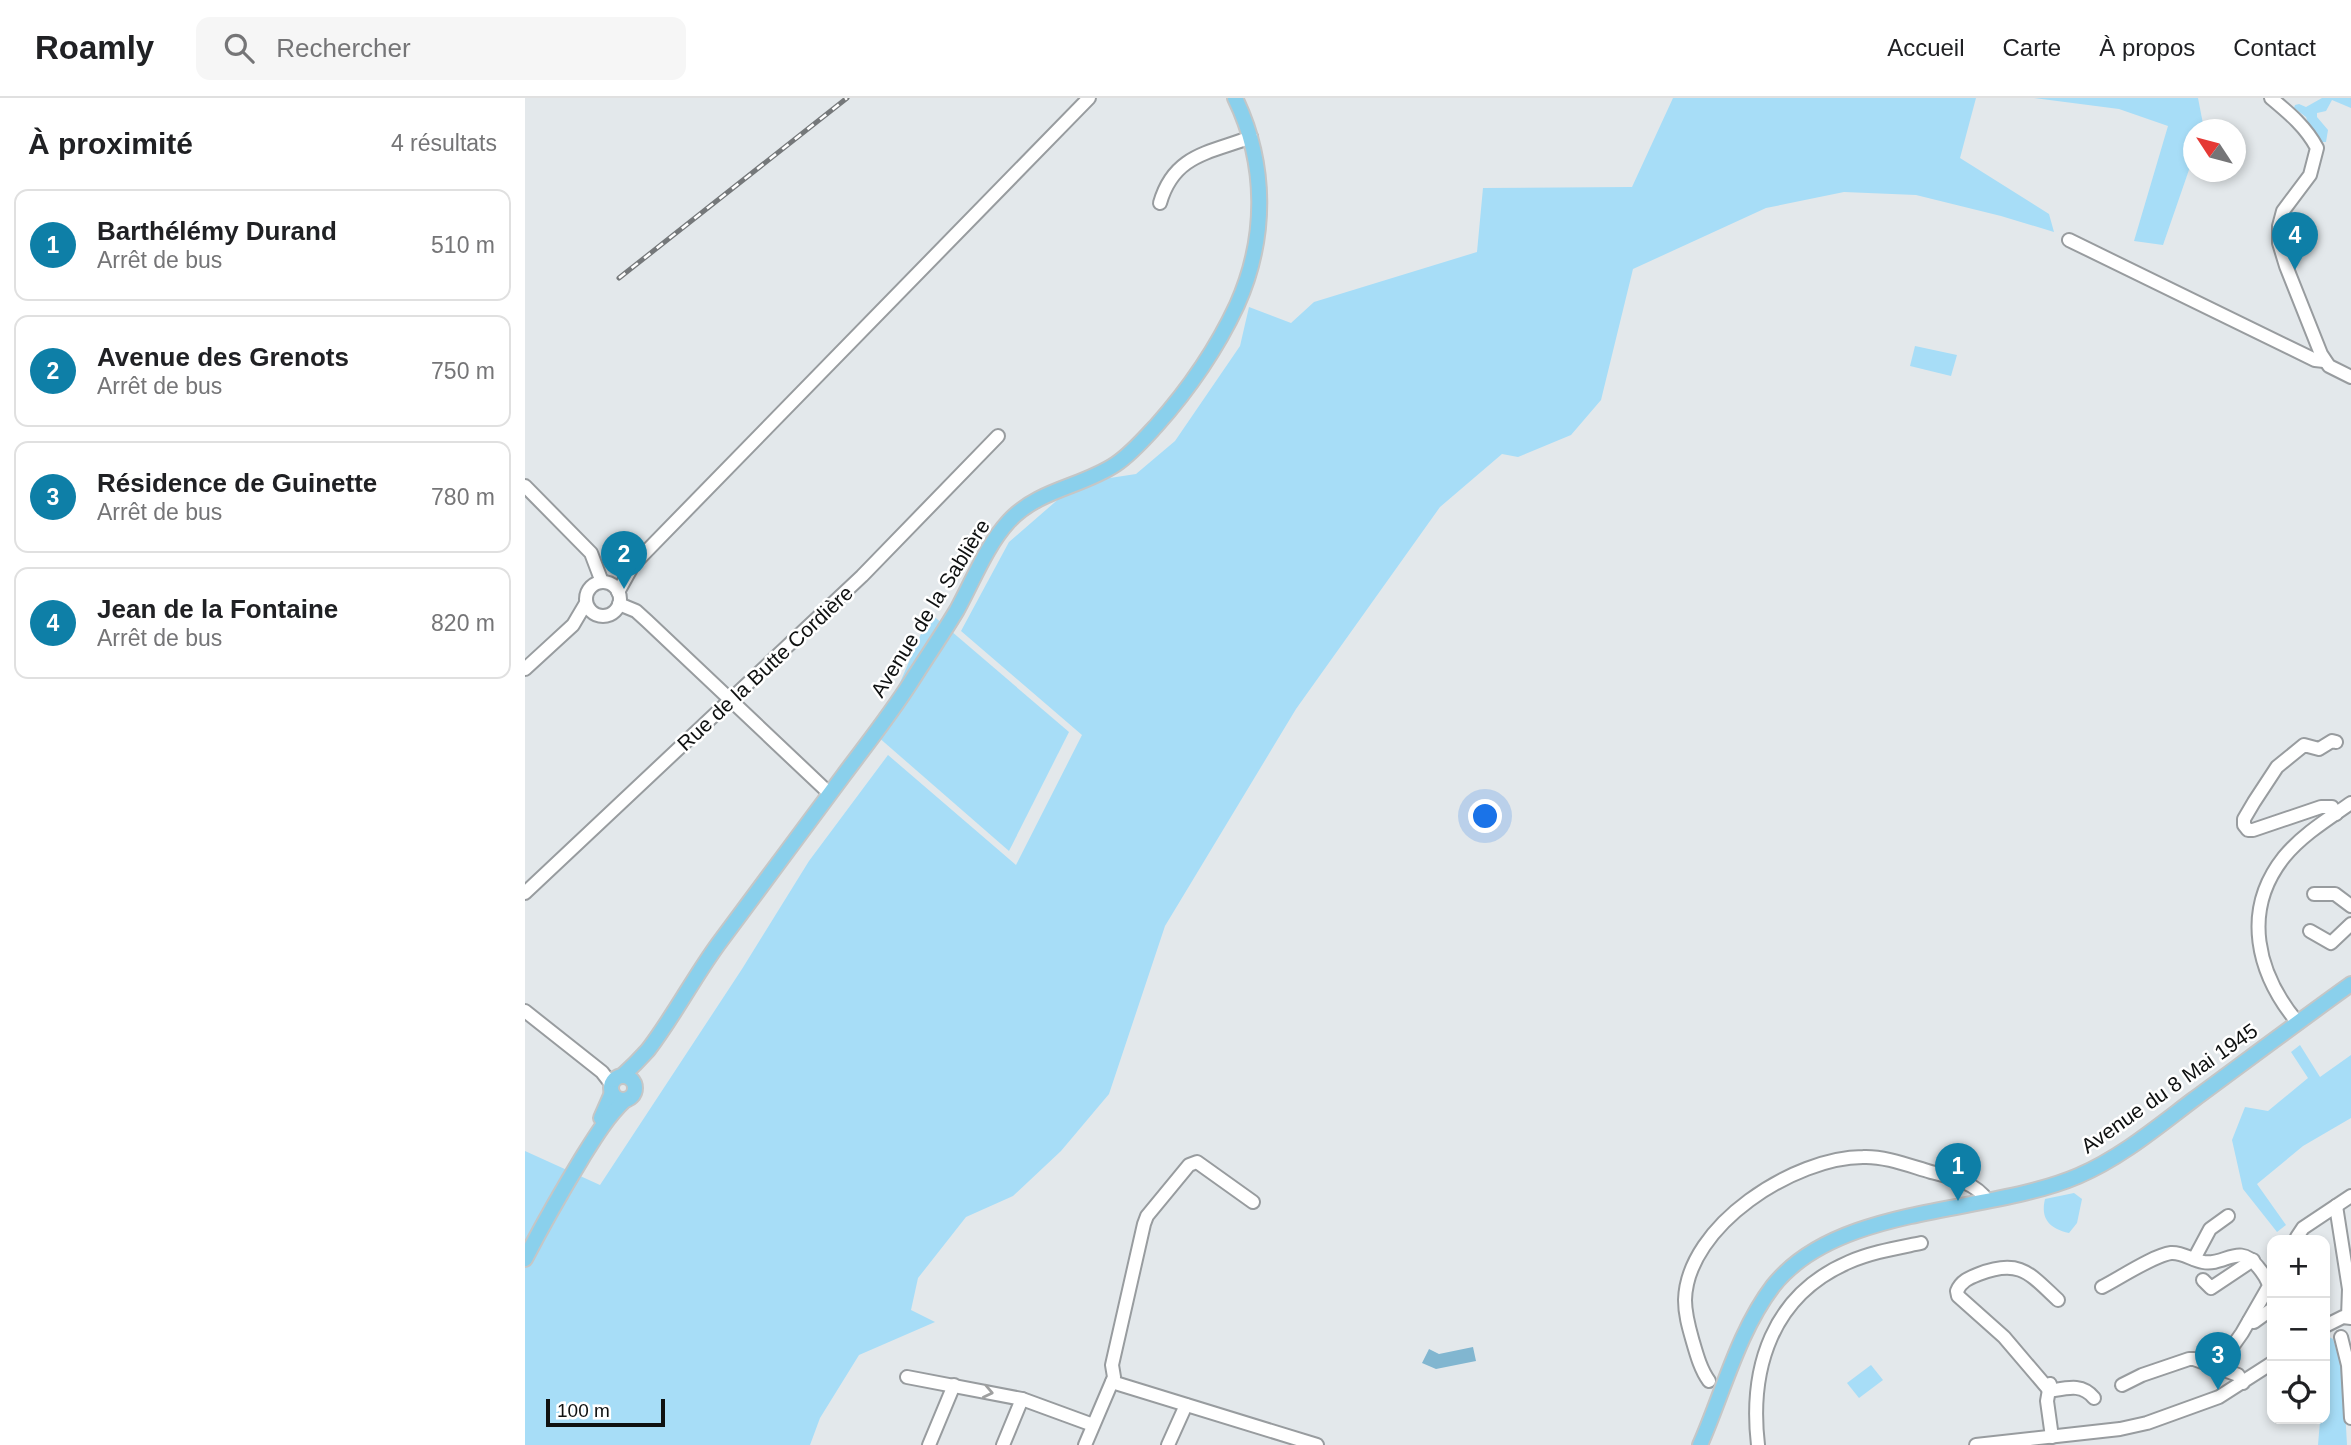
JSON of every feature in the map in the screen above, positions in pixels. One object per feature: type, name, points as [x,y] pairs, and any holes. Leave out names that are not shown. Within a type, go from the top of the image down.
[{"type":"main road","name":"Avenue de la Sablière","points":[[620,1086],[716,947],[899,701],[955,612],[998,536],[1010,521],[1034,500],[1047,493],[1117,464],[1143,441],[1184,395],[1203,367],[1237,303],[1256,249],[1260,213],[1257,160],[1235,98]]},
{"type":"main road","name":"Avenue du 8 Mai 1945","points":[[1705,1440],[1755,1315],[1773,1287],[1803,1258],[1835,1240],[1870,1227],[2053,1185],[2076,1177],[2112,1158],[2351,984]]},
{"type":"main road","points":[[525,1242],[537,1218],[620,1086]]},
{"type":"main road","points":[[525,1259],[553,1206],[606,1121],[620,1086]]},
{"type":"street","points":[[525,669],[573,625],[586,603],[587,593],[633,565],[1089,98]]},
{"type":"street","points":[[2271,98],[2310,134],[2317,148],[2310,175],[2283,211],[2279,232],[2286,266],[2324,360]]},
{"type":"street","points":[[1160,203],[1165,185],[1196,156],[1251,137]]},
{"type":"street","points":[[2070,240],[2315,360],[2324,360],[2351,377]]},
{"type":"street","name":"Rue de la Butte Cordière","points":[[525,893],[862,576],[998,436]]},
{"type":"street","points":[[525,486],[591,552],[600,584],[636,611],[830,794]]},
{"type":"street","points":[[573,625],[596,615],[613,612],[633,565]]},
{"type":"street","points":[[586,603],[596,615]]},
{"type":"street","points":[[2336,741],[2319,749],[2304,745],[2283,761],[2264,786],[2244,819],[2244,825],[2248,830],[2253,830],[2322,807],[2332,807],[2336,814]]},
{"type":"street","points":[[2298,1023],[2282,1005],[2262,962],[2258,928],[2260,911],[2265,891],[2285,856],[2300,841],[2351,803]]},
{"type":"street","points":[[2313,894],[2335,894],[2351,906]]},
{"type":"street","points":[[2310,931],[2331,943],[2351,924]]},
{"type":"street","points":[[525,1011],[620,1086]]},
{"type":"street","points":[[1709,1381],[1700,1365],[1687,1321],[1685,1299],[1689,1280],[1709,1239],[1725,1221],[1780,1179],[1832,1162],[1865,1156],[1964,1182],[1981,1192],[1987,1200]]},
{"type":"street","points":[[1085,1445],[1114,1377],[1112,1365],[1147,1216],[1189,1165],[1197,1162],[1253,1202]]},
{"type":"street","points":[[2298,1235],[2303,1227],[2351,1196]]},
{"type":"street","points":[[2336,1206],[2349,1289],[2340,1328],[2347,1358],[2351,1418]]},
{"type":"street","points":[[2194,1259],[2210,1229],[2228,1216]]},
{"type":"street","points":[[1758,1445],[1755,1401],[1762,1361],[1779,1323],[1791,1305],[1816,1282],[1846,1263],[1921,1243]]},
{"type":"street","points":[[2102,1287],[2159,1256],[2172,1253],[2211,1263],[2236,1255],[2253,1260],[2267,1279]]},
{"type":"street","points":[[2203,1280],[2211,1288],[2253,1260]]},
{"type":"street","points":[[2052,1437],[2047,1401],[2050,1380],[2039,1368],[2029,1364],[2004,1337],[1958,1296],[1957,1291],[1964,1281],[1989,1270],[2017,1268],[2029,1273],[2058,1300]]},
{"type":"street","points":[[2218,1367],[2267,1293]]},
{"type":"street","points":[[2249,1321],[2253,1322],[2267,1312]]},
{"type":"street","points":[[2122,1385],[2189,1359],[2218,1367],[2238,1376],[2243,1383]]},
{"type":"street","points":[[1976,1445],[2120,1429],[2147,1423],[2219,1396],[2267,1366]]},
{"type":"street","points":[[907,1377],[1022,1399],[1093,1425]]},
{"type":"street","points":[[1112,1382],[1317,1445]]},
{"type":"street","points":[[929,1445],[954,1385]]},
{"type":"street","points":[[2050,1391],[2082,1388],[2094,1398]]},
{"type":"street","points":[[1003,1445],[1022,1399]]},
{"type":"street","points":[[1168,1445],[1185,1405]]},
{"type":"shaded area","points":[[1673,98],[1976,98],[1960,158],[2049,214],[2054,232],[1916,195],[1844,192],[1766,208],[1633,269],[1601,400],[1571,435],[1518,457],[1502,454],[1440,507],[1296,709],[1165,926],[1109,1094],[1061,1151],[1013,1196],[966,1217],[918,1278],[911,1310],[935,1322],[859,1355],[820,1418],[810,1445],[525,1445],[525,1151],[600,1185],[742,969],[809,861],[888,755],[1016,865],[1082,735],[961,631],[1009,542],[1077,483],[1136,474],[1175,441],[1240,346],[1249,307],[1291,323],[1314,302],[1477,252],[1483,188],[1632,187]]},
{"type":"shaded area","points":[[2034,98],[2198,98],[2202,119],[2183,119],[2185,182],[2163,245],[2134,241],[2168,126],[2119,109]]},
{"type":"shaded area","points":[[2322,98],[2351,98],[2351,108],[2332,100],[2326,111],[2317,113],[2317,117],[2328,130],[2326,142],[2322,142],[2316,132],[2311,131],[2306,117],[2294,108],[2299,104],[2306,107]]},
{"type":"shaded area","points":[[1915,346],[1957,355],[1951,376],[1910,366]]},
{"type":"shaded area","points":[[930,613],[1069,732],[1009,851],[877,736]]},
{"type":"shaded area","points":[[2300,1045],[2320,1077],[2351,1055],[2351,1118],[2303,1146],[2257,1184],[2286,1225],[2277,1232],[2243,1189],[2232,1140],[2245,1107],[2268,1111],[2308,1078],[2291,1052]]},
{"type":"shaded area","points":[[2074,1193],[2082,1199],[2077,1223],[2069,1233],[2048,1222],[2044,1206],[2045,1199]]},
{"type":"shaded area","points":[[2330,1338],[2333,1339],[2343,1372],[2347,1445],[2318,1445],[2320,1424],[2330,1424]]},
{"type":"shaded area","points":[[1473,1347],[1476,1361],[1436,1369],[1422,1363],[1429,1349],[1439,1354]]},
{"type":"shaded area","points":[[1871,1365],[1883,1380],[1859,1398],[1847,1383]]},
{"type":"railway","points":[[619,278],[847,98]]},
{"type":"place","name":"Jean de la Fontaine","points":[[2295,270]]},
{"type":"place","name":"Avenue des Grenots","points":[[624,589]]},
{"type":"place","name":"Barthélémy Durand","points":[[1958,1201]]},
{"type":"place","name":"Résidence de Guinette","points":[[2218,1390]]}]
